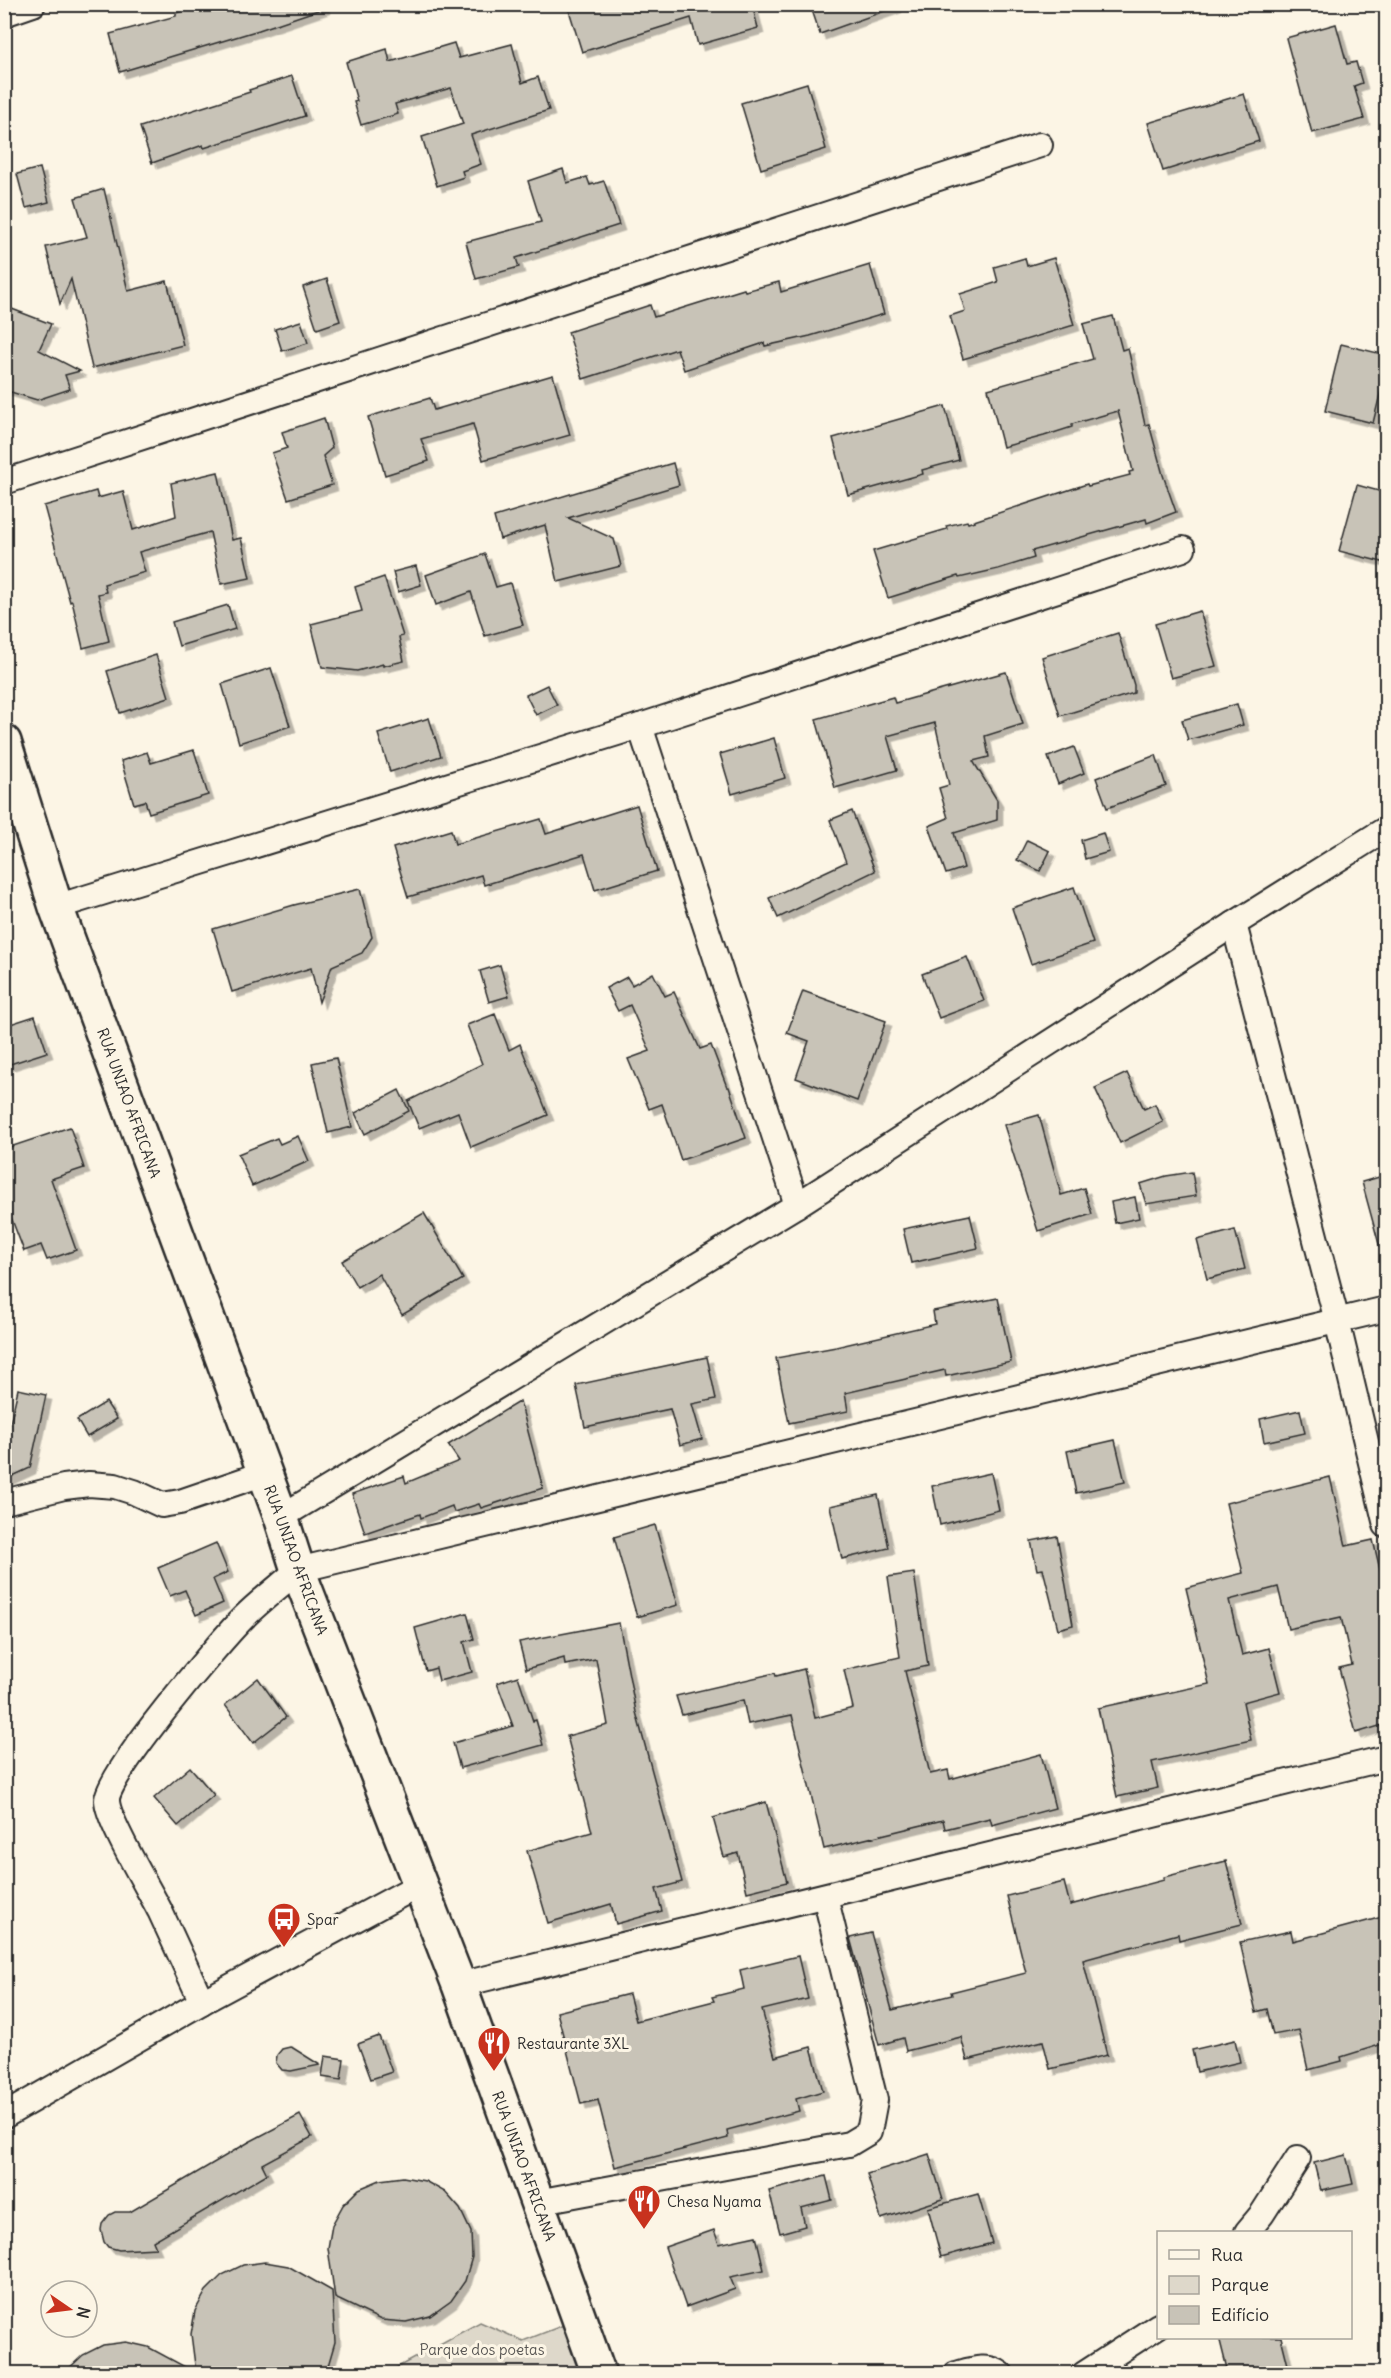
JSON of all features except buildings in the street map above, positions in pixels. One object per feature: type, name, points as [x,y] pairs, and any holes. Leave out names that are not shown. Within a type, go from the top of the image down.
[{"type":"main road","name":"RUA UNIAO AFRICANA","points":[[4,742],[56,907],[281,1516],[298,1570],[459,1985],[599,2373]]},
{"type":"street","points":[[4,14],[33,4]]},
{"type":"street","points":[[4,482],[1040,145]]},
{"type":"street","points":[[56,907],[640,726],[1183,549]]},
{"type":"street","points":[[640,726],[797,1206]]},
{"type":"street","points":[[281,1516],[797,1206],[1234,924],[1386,830]]},
{"type":"street","points":[[1234,924],[1337,1321],[1386,1525]]},
{"type":"street","points":[[202,2002],[160,1911],[111,1816],[106,1799],[112,1782],[146,1734],[213,1653],[243,1618],[298,1570],[1386,1309]]},
{"type":"street","points":[[4,1502],[64,1487],[88,1484],[115,1486],[162,1505],[180,1502],[265,1473]]},
{"type":"street","points":[[459,1985],[1386,1758]]},
{"type":"street","points":[[4,2116],[202,2002],[419,1885]]},
{"type":"street","points":[[537,2202],[849,2144],[869,2132],[875,2100],[825,1896]]},
{"type":"street","points":[[1248,2231],[1262,2214],[1298,2158]]},
{"type":"street","points":[[1084,2373],[1157,2327]]},
{"type":"street","points":[[956,2373],[982,2368],[997,2370],[1001,2373]]},
{"type":"green space","name":"Parque dos poetas","points":[[480,2322],[523,2341],[569,2323],[588,2374],[385,2374]]},
{"type":"place","name":"Spar","points":[[284,1948]]},
{"type":"place","name":"Restaurante 3XL","points":[[494,2072]]},
{"type":"place","name":"Chesa Nyama","points":[[644,2230]]}]
